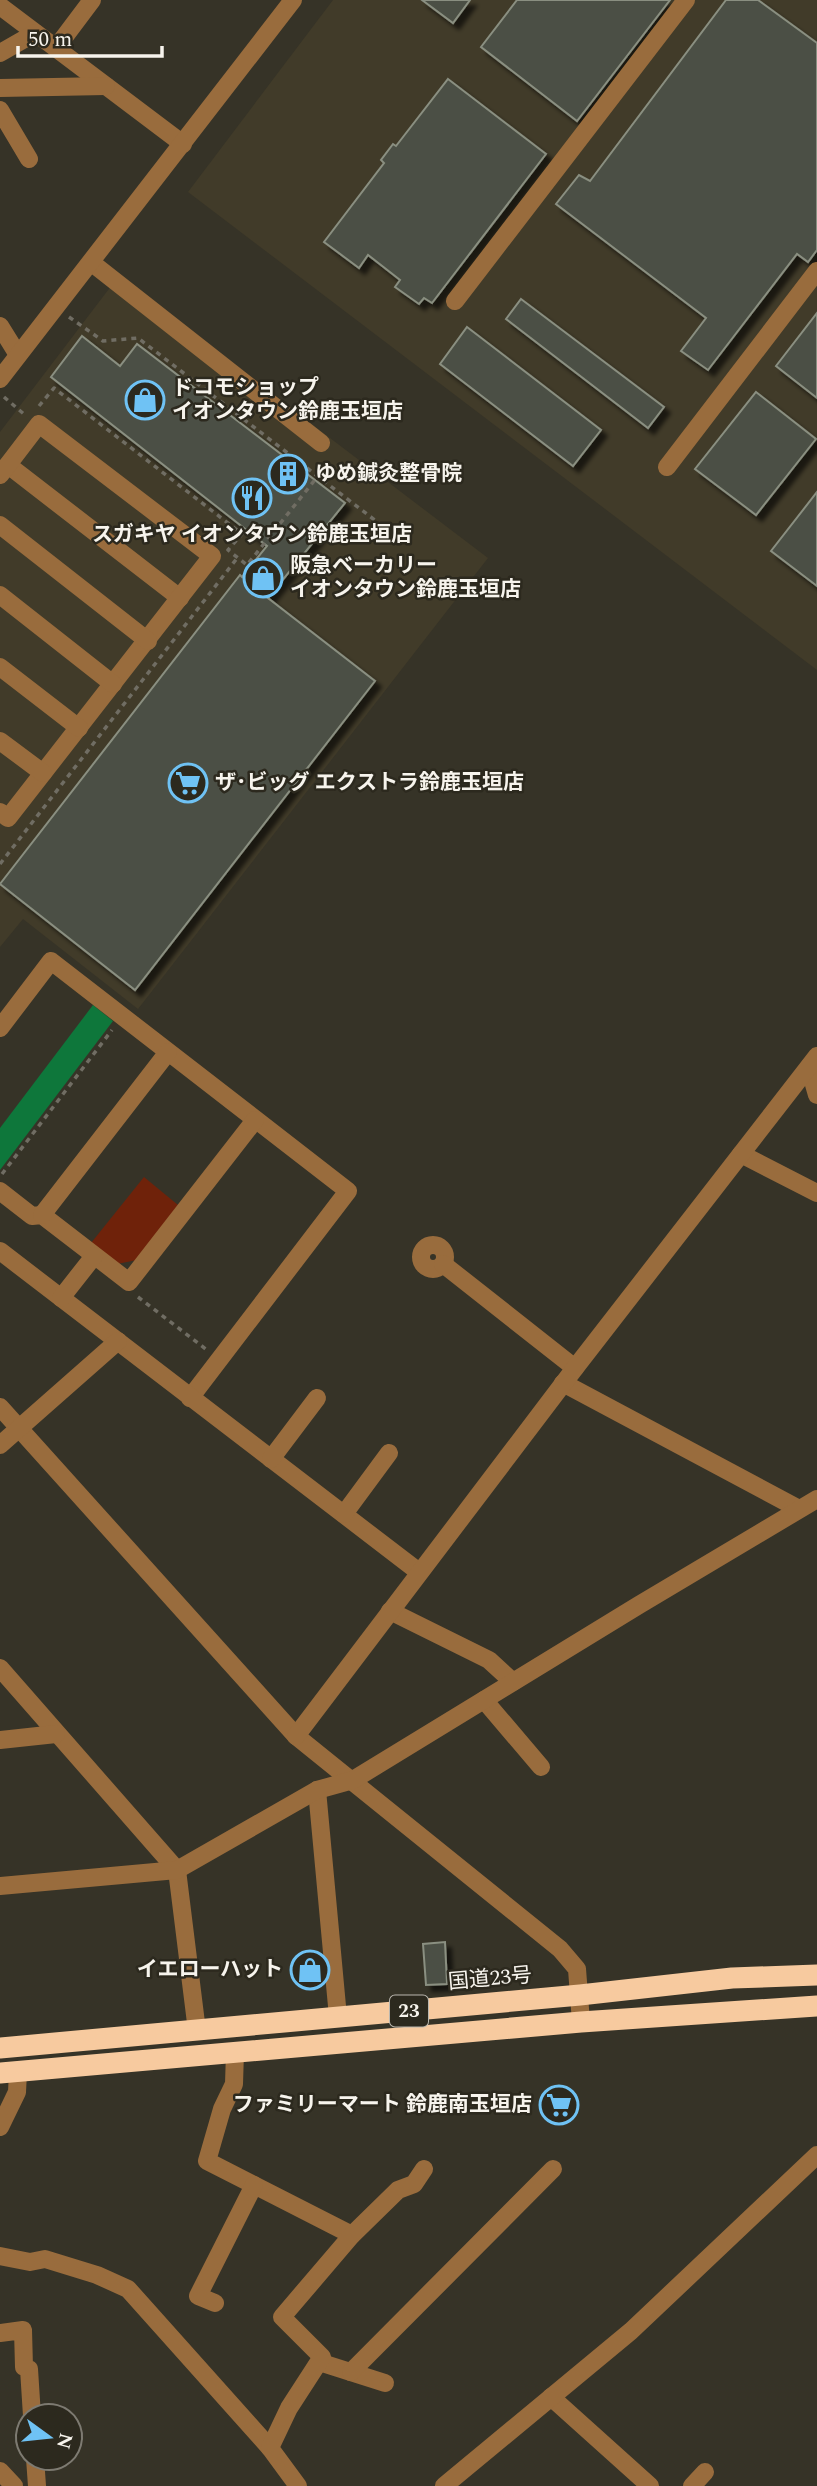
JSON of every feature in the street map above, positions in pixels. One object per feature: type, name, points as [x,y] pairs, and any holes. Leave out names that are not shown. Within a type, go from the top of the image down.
[{"type":"highway","name":"国道23号","points":[[0,2048],[580,1995],[732,1978],[817,1975]]},
{"type":"highway","name":"23","points":[[9,2073],[581,2022],[817,2006]]},
{"type":"street","points":[[56,48],[92,0]]},
{"type":"street","points":[[0,379],[293,0]]},
{"type":"street","points":[[455,301],[686,0]]},
{"type":"street","points":[[0,6],[183,144]]},
{"type":"street","points":[[0,53],[35,33]]},
{"type":"street","points":[[0,88],[106,86]]},
{"type":"street","points":[[0,110],[29,159]]},
{"type":"street","points":[[92,263],[321,443]]},
{"type":"street","points":[[667,467],[817,271]]},
{"type":"street","points":[[0,326],[18,355]]},
{"type":"street","points":[[0,812],[8,818],[148,641],[212,556],[38,424],[4,470],[180,598]]},
{"type":"street","points":[[0,525],[148,641]]},
{"type":"street","points":[[0,595],[113,684]]},
{"type":"street","points":[[0,667],[79,728]]},
{"type":"street","points":[[0,741],[43,773]]},
{"type":"street","points":[[0,1028],[51,961],[348,1191],[190,1398]]},
{"type":"street","points":[[42,1215],[168,1052]]},
{"type":"street","points":[[813,1062],[817,1095]]},
{"type":"street","points":[[296,1736],[563,1383],[813,1062]]},
{"type":"street","points":[[0,1191],[32,1216],[42,1215],[129,1282],[255,1120]]},
{"type":"street","points":[[741,1154],[817,1193]]},
{"type":"street","points":[[0,1251],[419,1572]]},
{"type":"street","points":[[61,1298],[94,1256]]},
{"type":"street","points":[[443,1264],[575,1368]]},
{"type":"street","points":[[0,1445],[118,1341]]},
{"type":"street","points":[[563,1383],[799,1509]]},
{"type":"street","points":[[271,1459],[317,1398]]},
{"type":"street","points":[[0,1406],[296,1736],[561,1949],[577,1969],[581,2022]]},
{"type":"street","points":[[344,1514],[389,1453]]},
{"type":"street","points":[[0,1886],[177,1870],[317,1790],[353,1780],[817,1499]]},
{"type":"street","points":[[390,1611],[489,1660],[513,1682]]},
{"type":"street","points":[[0,1668],[177,1870],[197,2031]]},
{"type":"street","points":[[484,1700],[541,1767]]},
{"type":"street","points":[[0,1740],[57,1734]]},
{"type":"street","points":[[317,1790],[338,2017]]},
{"type":"street","points":[[235,2052],[234,2084],[222,2109],[206,2161],[352,2235]]},
{"type":"street","points":[[0,2127],[18,2092],[9,2073]]},
{"type":"street","points":[[444,2486],[631,2331],[817,2155]]},
{"type":"street","points":[[270,2448],[289,2408],[322,2357],[282,2317],[352,2235],[398,2190],[414,2185],[424,2169]]},
{"type":"street","points":[[351,2372],[553,2169]]},
{"type":"street","points":[[215,2303],[198,2296],[254,2185]]},
{"type":"street","points":[[0,2256],[30,2262],[45,2259],[97,2275],[132,2292],[270,2448],[298,2486]]},
{"type":"street","points":[[0,2333],[23,2330],[24,2367],[29,2369],[31,2402]]},
{"type":"street","points":[[319,2362],[385,2383]]},
{"type":"street","points":[[551,2398],[650,2486]]},
{"type":"street","points":[[0,2471],[15,2486]]},
{"type":"street","points":[[692,2486],[705,2472]]},
{"type":"path","points":[[56,307],[103,341],[138,338],[389,530]]},
{"type":"path","points":[[37,408],[54,388],[242,534],[228,550],[247,565],[318,476]]},
{"type":"path","points":[[0,393],[29,419]]},
{"type":"path","points":[[0,864],[238,557]]},
{"type":"path","points":[[0,1176],[122,1017]]},
{"type":"path","points":[[129,1282],[130,1290],[219,1360]]},
{"type":"shaded area","points":[[333,0],[817,0],[817,670],[188,192]]},
{"type":"shaded area","points":[[118,277],[488,558],[138,1009],[23,919],[0,947],[0,432]]},
{"type":"shaded area","points":[[93,1005],[113,1021],[0,1170],[0,1128]]},
{"type":"shaded area","points":[[144,1177],[178,1205],[137,1260],[117,1264],[91,1243]]},
{"type":"building","points":[[422,0],[470,0],[453,23]]},
{"type":"building","points":[[517,0],[670,0],[577,121],[481,47]]},
{"type":"building","points":[[726,0],[758,0],[817,43],[817,250],[808,262],[797,254],[708,370],[681,351],[706,318],[556,204],[579,175],[590,181]]},
{"type":"building","points":[[448,79],[546,154],[432,303],[424,298],[419,304],[395,287],[400,280],[368,255],[359,268],[324,242],[384,163],[381,160],[393,144],[396,146]]},
{"type":"building","points":[[521,299],[664,407],[648,428],[506,319]]},
{"type":"building","points":[[817,313],[817,398],[776,366]]},
{"type":"building","points":[[467,327],[601,430],[573,466],[440,364]]},
{"type":"building","name":"ザ･ビッグ エクストラ鈴鹿玉垣店","points":[[82,336],[120,366],[137,344],[345,503],[268,598],[375,681],[135,990],[0,884],[240,575],[242,577],[267,546],[51,377]]},
{"type":"building","points":[[756,392],[816,439],[756,515],[695,469]]},
{"type":"building","points":[[817,492],[817,586],[771,551]]},
{"type":"building","points":[[445,1942],[447,1984],[426,1985],[423,1944]]},
{"type":"place","name":"ドコモショップ イオンタウン鈴鹿玉垣店","points":[[145,400]]},
{"type":"place","name":"ゆめ鍼灸整骨院","points":[[288,474]]},
{"type":"place","name":"スガキヤ イオンタウン鈴鹿玉垣店","points":[[252,498]]},
{"type":"place","name":"阪急ベーカリー イオンタウン鈴鹿玉垣店","points":[[263,578]]},
{"type":"place","name":"ザ･ビッグ エクストラ鈴鹿玉垣店","points":[[188,783]]},
{"type":"place","name":"イエローハット","points":[[310,1970]]},
{"type":"place","name":"ファミリーマート 鈴鹿南玉垣店","points":[[559,2105]]}]
